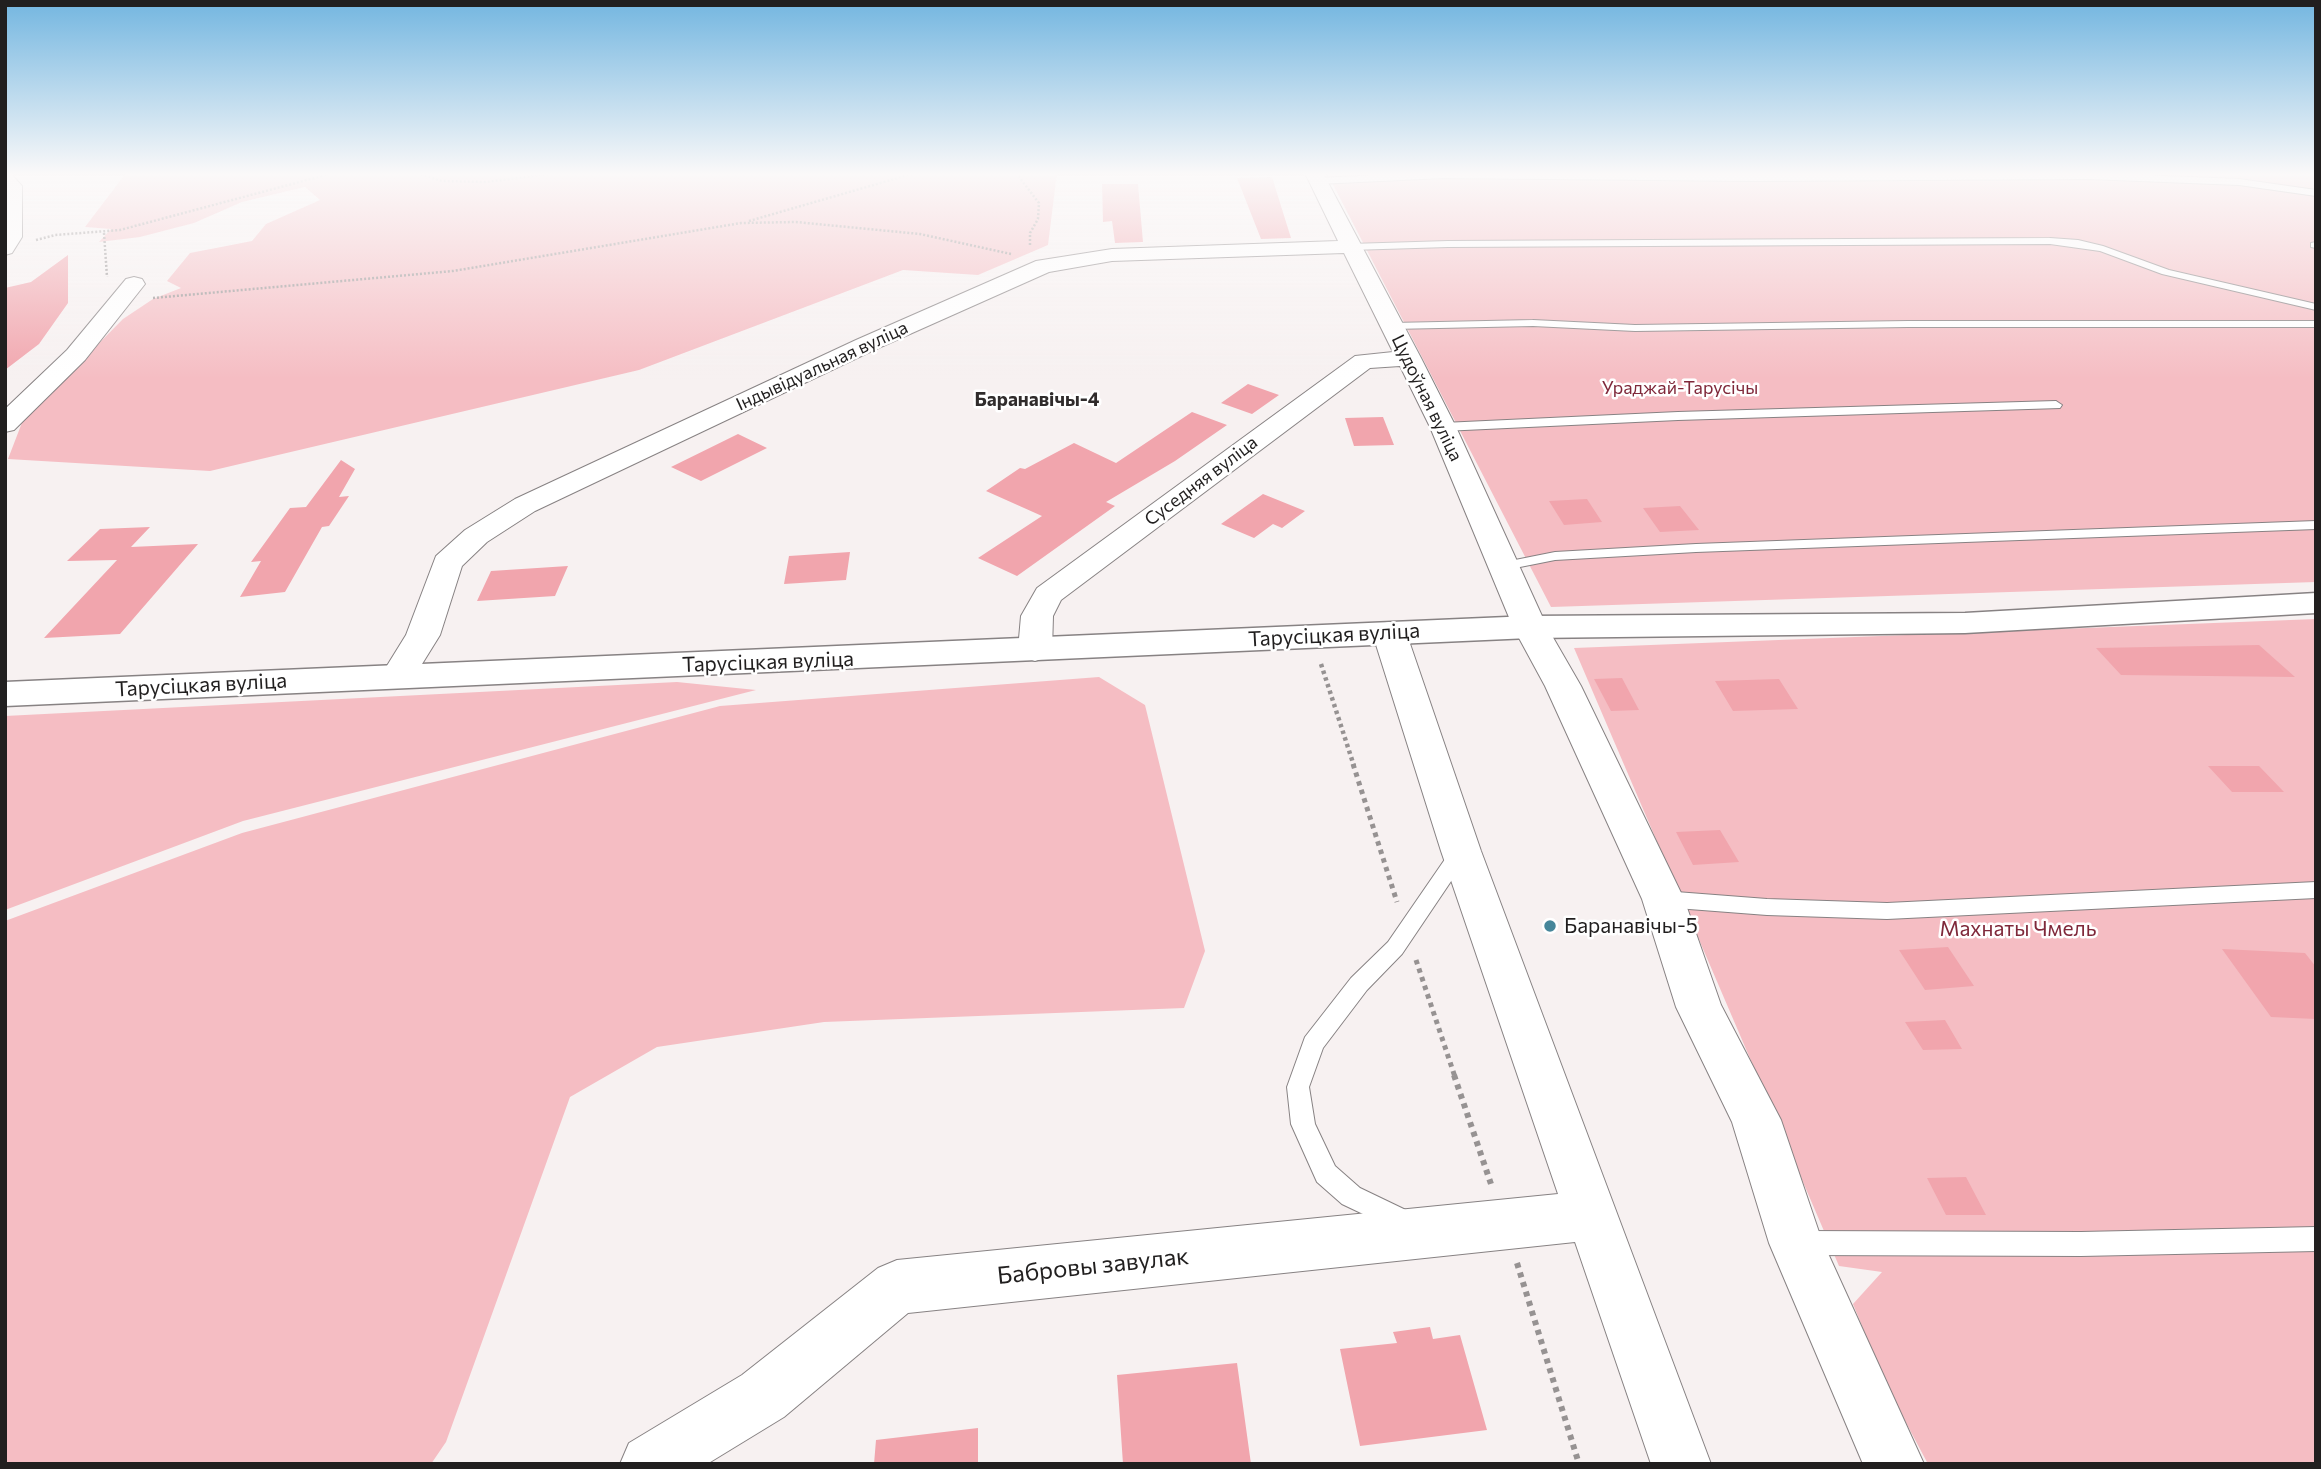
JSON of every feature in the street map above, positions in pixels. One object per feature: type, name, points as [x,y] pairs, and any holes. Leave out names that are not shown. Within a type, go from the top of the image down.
[{"type":"street","name":"Цудоўная вуліца","points":[[1347,242],[1443,427],[1530,627],[1568,697],[1663,899],[1699,1007],[1756,1121],[1796,1243],[1894,1464]]},
{"type":"street","name":"Індывідуальная вуліца","points":[[397,677],[423,635],[447,563],[476,536],[525,505],[853,351],[1044,266],[1112,255],[1350,247]]},
{"type":"street","points":[[5,424],[76,355],[128,293]]},
{"type":"street","name":"Суседняя вуліца","points":[[1035,650],[1037,616],[1048,595],[1364,361],[1409,358]]},
{"type":"street","name":"Тарусіцкая вуліца","points":[[5,694],[1035,650],[1389,632],[1530,627],[1965,623],[2316,603]]},
{"type":"street","points":[[1389,632],[1461,851],[1681,1464]]},
{"type":"street","name":"Бабровы завулак","points":[[650,1464],[763,1396],[897,1287],[1592,1215]]},
{"type":"lane","points":[[1350,247],[1942,242]]},
{"type":"lane","points":[[2054,242],[2090,246],[2166,272],[2316,307]]},
{"type":"lane","points":[[1392,327],[1533,323],[1635,328],[1908,324],[2316,324]]},
{"type":"lane","points":[[1443,427],[1678,416],[2056,405]]},
{"type":"lane","points":[[1505,566],[1555,556],[1696,548],[2316,525]]},
{"type":"lane","points":[[1424,1231],[1351,1196],[1326,1174],[1303,1124],[1298,1087],[1313,1044],[1359,984],[1395,948],[1461,851]]},
{"type":"lane","points":[[1663,899],[1767,907],[1887,911],[2316,890]]},
{"type":"lane","points":[[1796,1243],[2081,1244],[2316,1239]]},
{"type":"path","points":[[128,293],[453,271],[637,242]]},
{"type":"path","points":[[957,242],[1000,250],[1044,266]]},
{"type":"path","points":[[1015,256],[1029,249],[1029,242]]},
{"type":"path","points":[[1313,636],[1407,932],[1504,1223],[1579,1464]]},
{"type":"green space","points":[[249,242],[1048,242],[1048,245],[978,275],[903,270],[639,370],[210,471],[8,459],[23,420],[123,319],[153,299],[181,288],[167,281],[190,253]]},
{"type":"green space","name":"Ураджай-Тарусічы","points":[[1362,242],[2316,242],[2316,582],[1551,607]]},
{"type":"green space","name":"Махнаты Чмель","points":[[2316,619],[2316,1464],[1928,1464],[1887,1387],[1853,1304],[1882,1272],[1839,1266],[1574,648]]},
{"type":"green space","points":[[1099,677],[1145,705],[1205,951],[1184,1008],[824,1022],[657,1047],[570,1097],[446,1442],[431,1464],[5,1464],[5,921],[242,833],[720,706]]},
{"type":"green space","points":[[677,682],[756,690],[243,821],[5,910],[5,716]]},
{"type":"building","points":[[68,255],[68,303],[39,344],[5,370],[5,288],[31,282]]},
{"type":"building","points":[[1248,384],[1279,395],[1252,414],[1221,403]]},
{"type":"building","points":[[1192,412],[1227,425],[1175,461],[1106,502],[1115,506],[1017,576],[978,558],[1042,516],[986,491],[1020,468],[1025,469],[1074,443],[1116,463]]},
{"type":"building","points":[[1383,417],[1394,445],[1354,446],[1345,418]]},
{"type":"building","points":[[738,434],[767,448],[701,481],[671,467]]},
{"type":"building","points":[[341,460],[355,469],[339,497],[349,496],[329,526],[322,527],[285,592],[240,597],[261,561],[251,562],[290,508],[306,507]]},
{"type":"building","points":[[1263,494],[1305,511],[1282,528],[1273,524],[1254,538],[1221,524]]},
{"type":"building","points":[[1587,499],[1602,522],[1564,525],[1549,501]]},
{"type":"building","points":[[1680,506],[1699,530],[1660,532],[1643,508]]},
{"type":"building","points":[[150,527],[131,547],[198,544],[120,634],[44,638],[117,560],[67,561],[100,529]]},
{"type":"building","points":[[850,552],[846,580],[784,584],[789,556]]},
{"type":"building","points":[[568,566],[555,596],[477,601],[491,571]]},
{"type":"building","points":[[2259,645],[2295,677],[2121,675],[2096,648]]},
{"type":"building","points":[[1622,678],[1639,710],[1611,711],[1594,679]]},
{"type":"building","points":[[1779,679],[1798,709],[1733,711],[1715,681]]},
{"type":"building","points":[[2208,766],[2259,766],[2284,792],[2232,792]]},
{"type":"building","points":[[1720,830],[1739,862],[1693,865],[1676,832]]},
{"type":"building","points":[[1948,947],[1974,986],[1925,990],[1899,950]]},
{"type":"building","points":[[2222,949],[2305,953],[2316,967],[2316,1019],[2271,1017]]},
{"type":"building","points":[[1945,1020],[1962,1049],[1923,1050],[1905,1022]]},
{"type":"building","points":[[1966,1177],[1986,1215],[1946,1215],[1927,1178]]},
{"type":"building","points":[[1430,1327],[1433,1339],[1460,1335],[1487,1430],[1360,1446],[1340,1349],[1397,1343],[1393,1332]]},
{"type":"building","points":[[1237,1363],[1251,1464],[1123,1464],[1117,1375]]},
{"type":"building","points":[[978,1428],[978,1464],[874,1464],[876,1440]]},
{"type":"place","name":"Баранавічы-5","points":[[1550,926]]},
{"type":"district","name":"Баранавічы-4","points":[[1037,400]]}]
